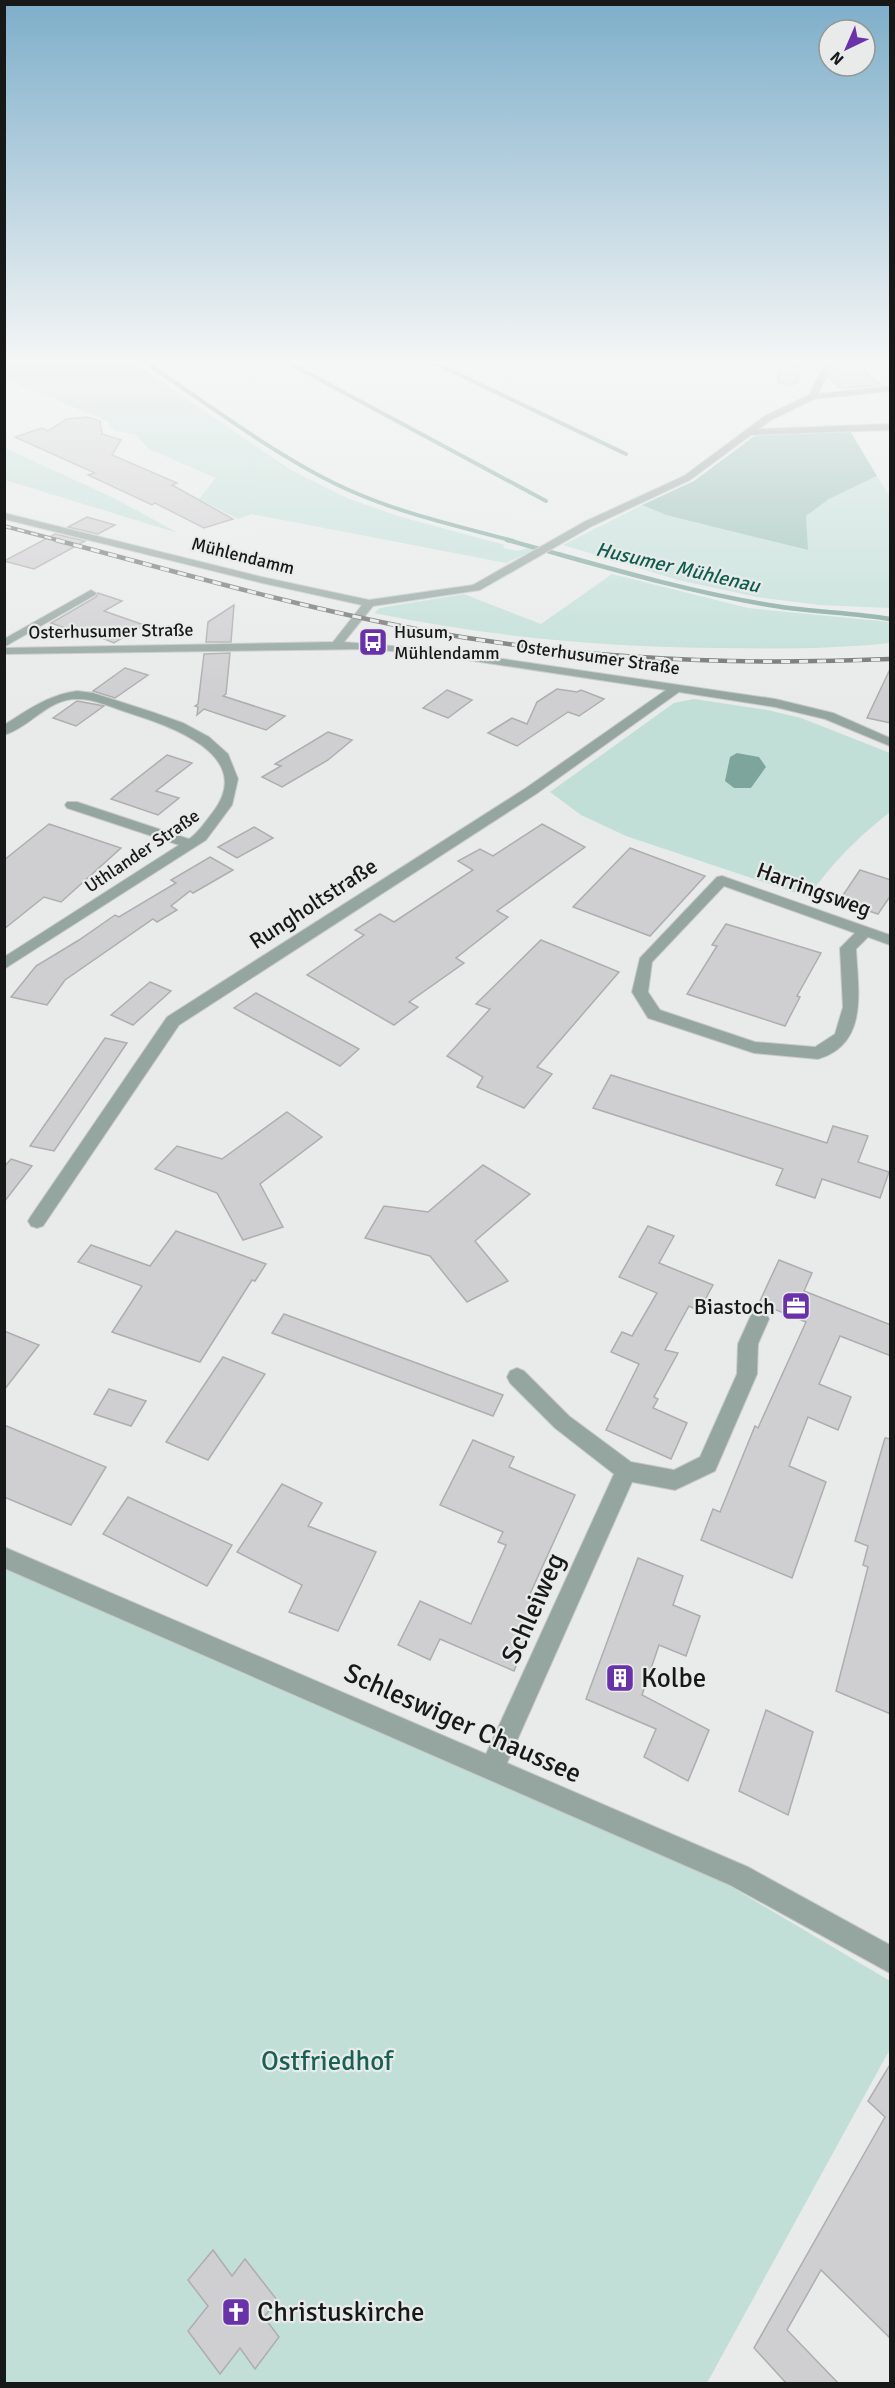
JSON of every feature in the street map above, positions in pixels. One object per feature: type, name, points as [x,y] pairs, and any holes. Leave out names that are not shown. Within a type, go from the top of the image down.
[{"type":"street","name":"Mühlendamm","points":[[4,516],[261,580],[369,603],[476,588],[588,524],[692,474]]},
{"type":"street","points":[[4,644],[91,593]]},
{"type":"street","points":[[336,645],[369,603]]},
{"type":"street","name":"Osterhusumer Straße","points":[[4,651],[336,645],[441,653],[678,687],[811,711],[891,742]]},
{"type":"street","name":"Rungholtstraße","points":[[37,1221],[173,1021],[531,791],[678,687]]},
{"type":"street","name":"Uthlander Straße","points":[[4,732],[63,695],[77,694],[196,733],[213,744],[231,768],[233,785],[219,819],[201,837],[4,964]]},
{"type":"street","points":[[72,805],[190,844]]},
{"type":"street","name":"Harringsweg","points":[[866,931],[848,948],[851,1007],[842,1037],[818,1053],[754,1047],[654,1014],[640,992],[645,961],[722,880],[866,931],[891,940]]},
{"type":"street","points":[[517,1377],[562,1422],[626,1471],[675,1480],[708,1464],[747,1374],[748,1344],[759,1318]]},
{"type":"street","name":"Schleiweg","points":[[492,1768],[626,1471]]},
{"type":"street","name":"Schleswiger Chaussee","points":[[4,1557],[739,1876],[891,1959]]},
{"type":"green space","points":[[5,474],[63,474],[116,499],[178,533],[5,480]]},
{"type":"green space","points":[[208,474],[300,474],[347,498],[398,516],[505,545],[503,548],[518,551],[530,547],[536,549],[506,563],[252,514],[238,519],[199,499],[216,478]]},
{"type":"green space","points":[[877,476],[890,497],[890,608],[819,605],[757,597],[678,580],[563,545],[642,505],[666,515],[807,550],[806,516],[829,499]]},
{"type":"green space","points":[[612,574],[748,608],[890,622],[890,643],[785,648],[590,643],[504,634],[374,613],[380,608],[464,594],[541,624]]},
{"type":"green space","points":[[694,699],[767,710],[801,718],[890,753],[890,812],[846,852],[808,897],[626,836],[581,815],[550,792],[674,703]],"holes":[[[730,757],[752,788],[734,788],[726,781]]]},
{"type":"green space","name":"Ostfriedhof","points":[[4,1568],[723,1882],[890,1981],[890,2049],[707,2383],[5,2383]]},
{"type":"shaded area","points":[[703,474],[877,476],[829,499],[806,516],[808,550],[666,515],[642,505],[694,481]]},
{"type":"shaded area","points":[[737,753],[759,757],[766,767],[751,788],[734,788],[725,781],[730,757]]},
{"type":"building","points":[[157,474],[177,483],[172,485],[233,519],[204,528],[155,503],[152,505],[88,475]]},
{"type":"building","points":[[87,517],[115,525],[98,534],[68,527]]},
{"type":"building","points":[[55,534],[85,541],[34,569],[4,561]]},
{"type":"building","points":[[98,593],[122,601],[104,611],[144,625],[114,643],[75,627],[71,630],[51,623],[96,597]]},
{"type":"building","points":[[234,605],[231,642],[206,642],[208,622]]},
{"type":"building","points":[[230,653],[226,694],[223,696],[285,716],[266,730],[204,709],[197,715],[198,707],[195,706],[198,704],[204,654]]},
{"type":"building","points":[[891,667],[891,723],[867,718]]},
{"type":"building","points":[[125,668],[148,675],[115,698],[93,691]]},
{"type":"building","points":[[557,689],[577,692],[581,690],[604,699],[579,716],[568,712],[517,746],[488,733],[512,718],[527,724],[537,702]]},
{"type":"building","points":[[447,690],[472,700],[448,718],[423,708]]},
{"type":"building","points":[[77,701],[104,706],[76,726],[53,718]]},
{"type":"building","points":[[328,732],[352,740],[328,760],[282,787],[262,777],[281,766],[275,764]]},
{"type":"building","points":[[167,755],[192,763],[156,791],[179,798],[158,815],[111,799]]},
{"type":"building","points":[[49,824],[121,848],[61,902],[44,897],[4,929],[4,860]]},
{"type":"building","points":[[542,824],[585,847],[497,911],[508,917],[456,958],[464,963],[409,1002],[418,1007],[394,1025],[307,975],[364,935],[355,930],[380,914],[394,922],[473,870],[458,861],[480,849],[493,856]]},
{"type":"building","points":[[254,827],[273,838],[237,858],[218,847]]},
{"type":"building","points":[[630,848],[705,876],[650,936],[573,907]]},
{"type":"building","points":[[210,857],[233,870],[193,893],[190,891],[171,906],[177,910],[157,922],[153,919],[65,980],[47,1005],[11,997],[36,966],[115,915],[119,917],[176,883],[171,880]]},
{"type":"building","points":[[860,870],[891,880],[891,895],[878,914],[839,901]]},
{"type":"building","points":[[726,924],[821,953],[797,996],[800,997],[785,1026],[687,994],[717,946],[712,945]]},
{"type":"building","points":[[541,940],[619,972],[537,1067],[552,1074],[524,1108],[477,1087],[483,1077],[447,1056],[490,1009],[476,1004]]},
{"type":"building","points":[[150,982],[171,991],[133,1025],[111,1015]]},
{"type":"building","points":[[256,993],[359,1049],[340,1066],[234,1008]]},
{"type":"building","points":[[105,1038],[127,1043],[54,1151],[30,1146]]},
{"type":"building","points":[[611,1075],[827,1143],[833,1126],[868,1136],[858,1162],[889,1172],[880,1198],[822,1179],[815,1198],[776,1185],[783,1169],[593,1108]]},
{"type":"building","points":[[287,1112],[322,1137],[260,1184],[283,1227],[243,1240],[217,1193],[155,1169],[177,1146],[222,1159]]},
{"type":"building","points":[[11,1159],[32,1166],[4,1202],[4,1167]]},
{"type":"building","points":[[483,1165],[530,1194],[475,1241],[508,1281],[467,1302],[430,1256],[365,1238],[384,1206],[428,1212]]},
{"type":"building","points":[[648,1226],[674,1236],[659,1263],[713,1285],[699,1311],[689,1306],[665,1350],[678,1353],[654,1397],[658,1399],[653,1408],[687,1423],[671,1459],[606,1430],[639,1364],[611,1352],[622,1332],[632,1336],[657,1293],[619,1277]]},
{"type":"building","points":[[176,1231],[266,1264],[255,1281],[252,1280],[200,1362],[112,1332],[142,1286],[78,1262],[91,1245],[150,1266]]},
{"type":"building","points":[[779,1260],[812,1273],[804,1291],[891,1325],[891,1356],[840,1336],[819,1384],[851,1397],[838,1430],[808,1417],[789,1466],[826,1482],[792,1578],[701,1540],[713,1509],[720,1512],[755,1426],[758,1428],[806,1322],[759,1303]]},
{"type":"building","points":[[284,1314],[503,1395],[493,1416],[272,1333]]},
{"type":"building","points":[[4,1331],[39,1345],[4,1390]]},
{"type":"building","points":[[223,1357],[265,1374],[208,1460],[166,1442]]},
{"type":"building","points":[[109,1389],[146,1401],[131,1426],[94,1414]]},
{"type":"building","points":[[4,1425],[106,1467],[71,1525],[4,1497]]},
{"type":"building","points":[[885,1438],[891,1439],[891,1714],[836,1691],[868,1567],[863,1565],[868,1546],[855,1541]]},
{"type":"building","points":[[473,1440],[514,1457],[509,1467],[575,1495],[530,1594],[543,1600],[514,1671],[440,1639],[430,1660],[398,1645],[420,1601],[471,1624],[506,1545],[498,1542],[503,1532],[440,1505]]},
{"type":"building","points":[[282,1484],[322,1503],[308,1526],[376,1552],[338,1631],[289,1612],[302,1585],[237,1552]]},
{"type":"building","points":[[128,1497],[232,1545],[207,1586],[103,1534]]},
{"type":"building","points":[[638,1558],[683,1576],[673,1605],[700,1616],[686,1656],[659,1645],[642,1695],[709,1730],[688,1781],[644,1757],[656,1729],[586,1699]]},
{"type":"building","points":[[766,1710],[813,1732],[788,1815],[739,1791]]},
{"type":"building","points":[[891,2063],[891,2339],[821,2270],[787,2330],[839,2384],[787,2384],[754,2348],[885,2117],[868,2101]]},
{"type":"building","name":"Christuskirche","points":[[213,2250],[232,2276],[245,2259],[277,2300],[264,2317],[279,2337],[255,2369],[240,2348],[220,2374],[188,2331],[208,2306],[188,2280]]},
{"type":"waterway","name":"Husumer Mühlenau","points":[[317,474],[351,491],[391,506],[513,541]]},
{"type":"waterway","points":[[497,474],[546,501]]},
{"type":"waterway","name":"Husumer Mühlenau","points":[[507,540],[634,575],[731,598],[779,607],[890,619]]},
{"type":"railway","points":[[4,526],[61,541]]},
{"type":"railway","points":[[56,540],[329,611],[479,640],[596,654],[713,661],[890,659]]},
{"type":"place","name":"Husum, Mühlendamm","points":[[373,642]]},
{"type":"place","name":"Biastoch","points":[[796,1306]]},
{"type":"place","name":"Kolbe","points":[[620,1678]]},
{"type":"place","name":"Christuskirche","points":[[236,2312]]}]
